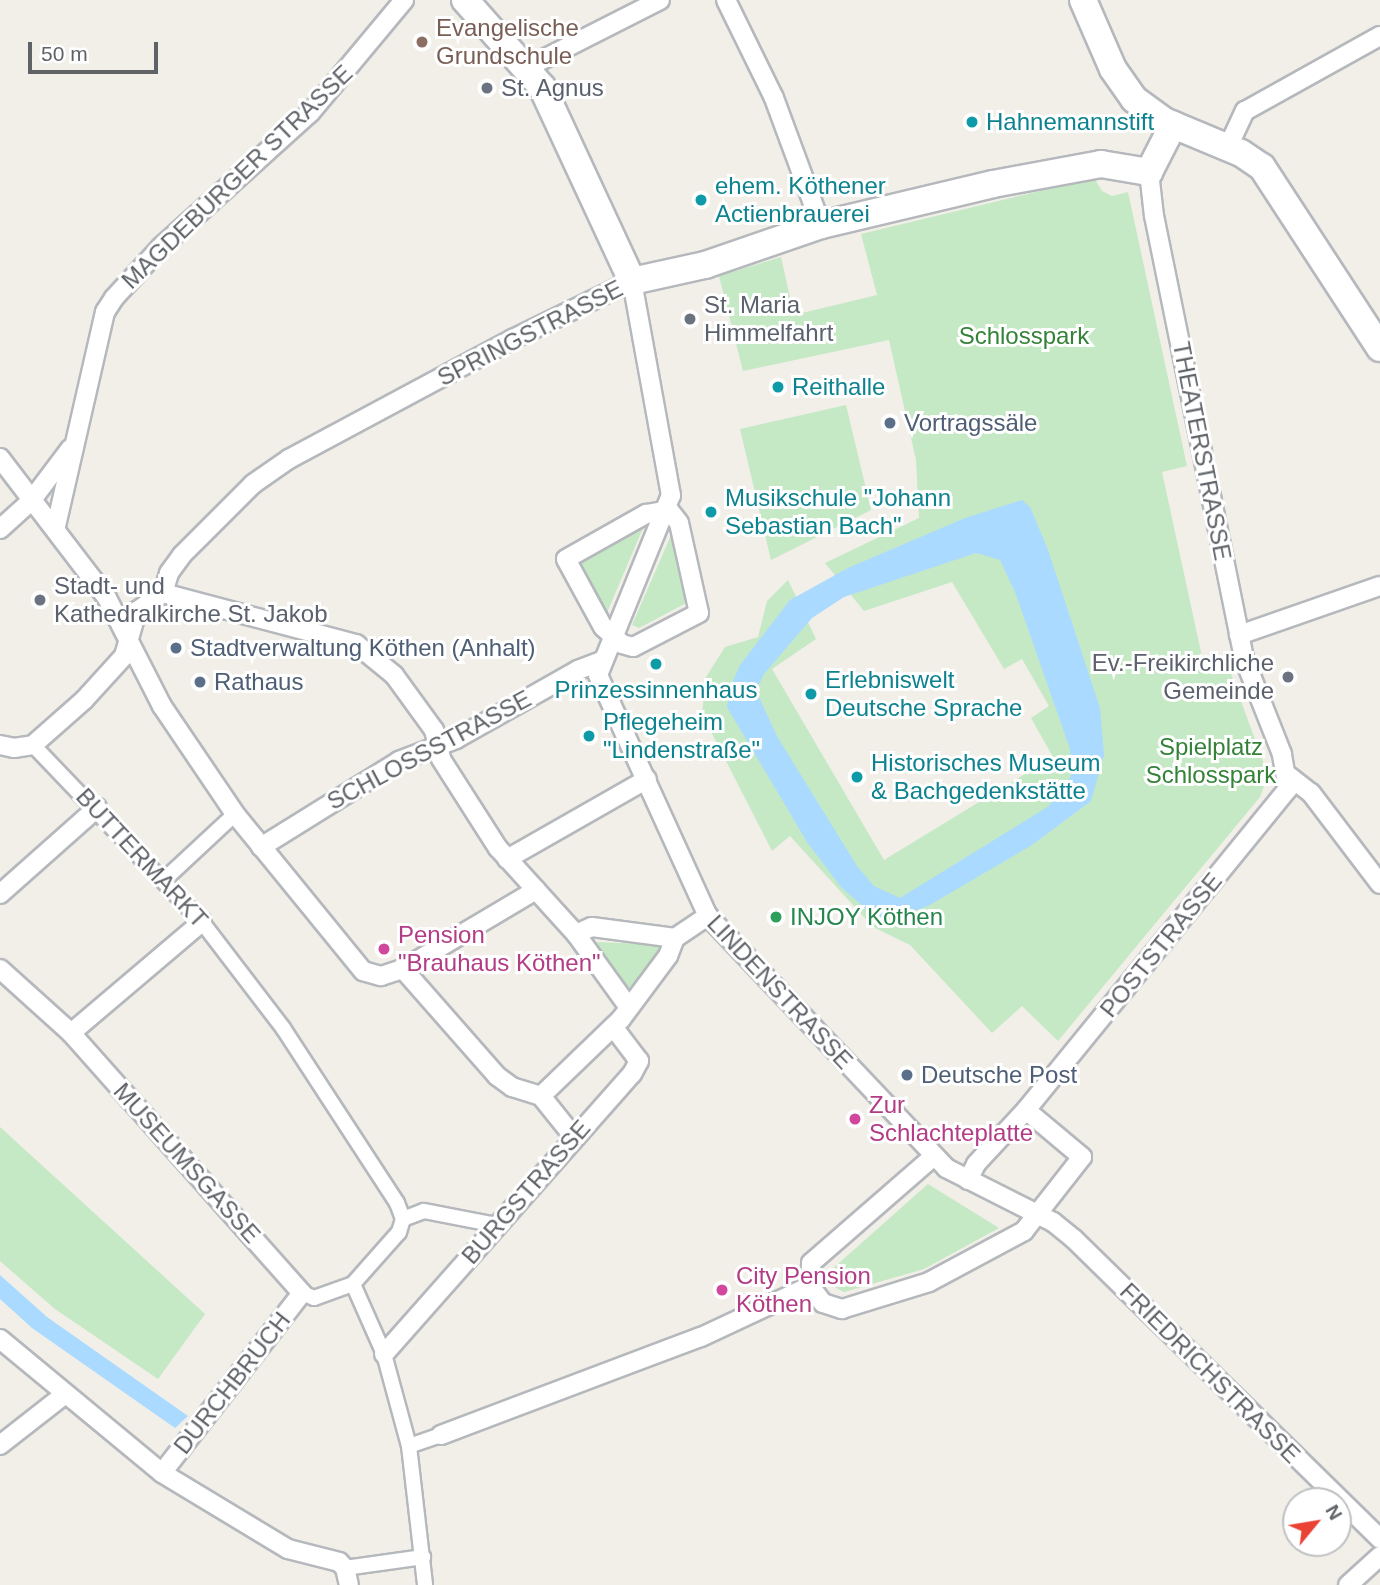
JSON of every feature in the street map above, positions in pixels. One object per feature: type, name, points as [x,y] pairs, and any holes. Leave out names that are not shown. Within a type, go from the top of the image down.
[{"type":"main road","points":[[1083,0],[1112,69],[1134,99],[1168,123],[1255,161],[1269,175],[1380,348]]},
{"type":"main road","points":[[475,4],[528,67],[553,106],[632,281]]},
{"type":"main road","points":[[1149,172],[1168,123]]},
{"type":"main road","name":"SPRINGSTRASSE","points":[[632,281],[705,265],[821,225],[1082,166],[1121,165],[1149,172]]},
{"type":"street","name":"MAGDEBURGER STRASSE","points":[[56,526],[72,446],[105,312],[114,298],[162,247],[310,113],[404,0]]},
{"type":"street","points":[[528,67],[660,0]]},
{"type":"street","points":[[726,0],[783,121],[821,225]]},
{"type":"street","points":[[1228,147],[1245,111],[1380,36]]},
{"type":"street","name":"THEATERSTRASSE","points":[[1149,172],[1154,216],[1239,635],[1249,677],[1289,776]]},
{"type":"street","points":[[602,661],[669,510],[667,469],[632,281]]},
{"type":"street","name":"SPRINGSTRASSE","points":[[33,745],[120,662],[137,611],[163,593],[169,573],[203,532],[253,484],[289,459],[513,339],[632,281]]},
{"type":"street","name":"MAGDEBURGER STRASSE","points":[[0,529],[31,501],[72,446]]},
{"type":"street","points":[[0,458],[31,501],[56,526],[107,598],[162,706],[235,814],[363,971],[381,976],[403,969],[536,890]]},
{"type":"street","points":[[669,510],[679,523],[699,614],[633,647],[613,637],[603,627],[566,559],[646,514],[669,510]]},
{"type":"street","points":[[1239,635],[1380,586]]},
{"type":"street","points":[[163,593],[356,644],[406,686],[439,743],[441,759],[507,859],[576,934],[628,1006]]},
{"type":"street","name":"SCHLOSSSTRASSE","points":[[261,847],[352,788],[439,743],[456,739],[567,676],[602,661]]},
{"type":"street","name":"LINDENSTRASSE","points":[[602,661],[601,686],[648,779],[708,916],[934,1156],[968,1180],[1035,1213]]},
{"type":"street","points":[[0,745],[14,748],[33,745]]},
{"type":"street","name":"BUTTERMARKT","points":[[33,745],[164,880],[245,976],[283,1028],[397,1203],[401,1225]]},
{"type":"street","points":[[1289,776],[1311,793],[1380,884]]},
{"type":"street","name":"POSTSTRASSE","points":[[968,1180],[976,1164],[1026,1110],[1279,802],[1288,789],[1289,776]]},
{"type":"street","points":[[507,859],[648,779]]},
{"type":"street","points":[[0,894],[97,808]]},
{"type":"street","points":[[164,880],[235,814]]},
{"type":"street","points":[[541,1096],[614,1028],[668,956],[676,938],[708,916]]},
{"type":"street","points":[[71,1032],[202,922]]},
{"type":"street","points":[[576,934],[592,927],[676,938]]},
{"type":"street","name":"MUSEUMSGASSE","points":[[0,969],[71,1032],[302,1293]]},
{"type":"street","points":[[403,969],[497,1076],[512,1087],[541,1096],[574,1137]]},
{"type":"street","name":"BURGSTRASSE","points":[[384,1354],[638,1066],[635,1053],[614,1028]]},
{"type":"street","points":[[934,1156],[819,1253],[807,1274],[810,1286],[823,1303],[842,1309],[929,1282],[1021,1233],[1082,1157],[1026,1110]]},
{"type":"street","points":[[302,1293],[314,1298],[353,1284],[401,1225],[420,1212],[497,1225]]},
{"type":"street","name":"FRIEDRICHSTRASSE","points":[[1035,1213],[1074,1239],[1380,1539]]},
{"type":"street","points":[[353,1284],[384,1354],[408,1446],[425,1585]]},
{"type":"street","points":[[408,1446],[666,1350],[810,1286]]},
{"type":"street","name":"DURCHBRUCH","points":[[162,1473],[302,1293]]},
{"type":"street","points":[[0,1339],[64,1395],[162,1473],[247,1528],[288,1549],[339,1562],[347,1576],[423,1557]]},
{"type":"street","points":[[0,1445],[64,1395]]},
{"type":"street","points":[[1348,1585],[1380,1556]]},
{"type":"green space","name":"Schlosspark","points":[[1094,178],[1102,191],[1112,196],[1128,192],[1187,466],[1162,472],[1204,666],[1226,660],[1268,775],[1260,797],[1058,1041],[1022,1006],[992,1033],[910,945],[873,927],[790,836],[772,851],[702,714],[706,677],[725,647],[758,637],[767,601],[788,580],[816,639],[772,669],[884,860],[1053,757],[1031,718],[1049,706],[1022,659],[1004,669],[952,582],[864,611],[825,563],[919,518],[916,460],[889,340],[743,371],[719,276],[781,257],[794,315],[877,295],[861,234]]},
{"type":"green space","points":[[846,405],[871,510],[771,560],[740,429]]},
{"type":"green space","points":[[646,521],[606,615],[576,561]]},
{"type":"green space","points":[[672,533],[692,600],[639,628],[632,625]]},
{"type":"green space","points":[[596,942],[669,945],[626,991]]},
{"type":"green space","points":[[0,1127],[205,1314],[158,1379],[55,1309],[0,1261]]},
{"type":"green space","points":[[928,1184],[999,1228],[924,1269],[844,1292],[836,1288],[830,1271]]},
{"type":"water","points":[[1022,500],[1030,507],[1048,550],[1100,708],[1104,755],[1091,801],[1032,845],[928,906],[897,917],[875,917],[841,887],[807,842],[727,707],[730,688],[740,665],[790,600],[848,568],[965,518]],"holes":[[[976,553],[1000,560],[1015,592],[1070,749],[1071,776],[1049,806],[900,898],[874,886],[857,866],[778,738],[756,691],[764,674],[812,618],[844,597]]]},
{"type":"water","points":[[0,1275],[47,1317],[188,1416],[175,1428],[32,1328],[0,1299]]},
{"type":"place","name":"Evangelische Grundschule","points":[[422,42]]},
{"type":"place","name":"St. Agnus","points":[[487,88]]},
{"type":"place","name":"Hahnemannstift","points":[[972,122]]},
{"type":"place","name":"ehem. Köthener Actienbrauerei","points":[[701,200]]},
{"type":"place","name":"St. Maria Himmelfahrt","points":[[690,319]]},
{"type":"place","name":"Reithalle","points":[[778,387]]},
{"type":"place","name":"Vortragssäle","points":[[890,423]]},
{"type":"place","name":"Musikschule \"Johann Sebastian Bach\"","points":[[711,512]]},
{"type":"place","name":"Stadt- und Kathedralkirche St. Jakob","points":[[40,600]]},
{"type":"place","name":"Stadtverwaltung Köthen (Anhalt)","points":[[176,648]]},
{"type":"place","name":"Prinzessinnenhaus","points":[[656,664]]},
{"type":"place","name":"Ev.-Freikirchliche Gemeinde","points":[[1288,677]]},
{"type":"place","name":"Rathaus","points":[[200,682]]},
{"type":"place","name":"Erlebniswelt Deutsche Sprache","points":[[811,694]]},
{"type":"place","name":"Pflegeheim \"Lindenstraße\"","points":[[589,736]]},
{"type":"place","name":"Historisches Museum & Bachgedenkstätte","points":[[857,777]]},
{"type":"place","name":"INJOY Köthen","points":[[776,917]]},
{"type":"place","name":"Pension \"Brauhaus Köthen\"","points":[[384,949]]},
{"type":"place","name":"Deutsche Post","points":[[907,1075]]},
{"type":"place","name":"Zur Schlachteplatte","points":[[855,1119]]},
{"type":"place","name":"City Pension Köthen","points":[[722,1290]]},
{"type":"park label","name":"Spielplatz Schlosspark","points":[[1211,761]]}]
